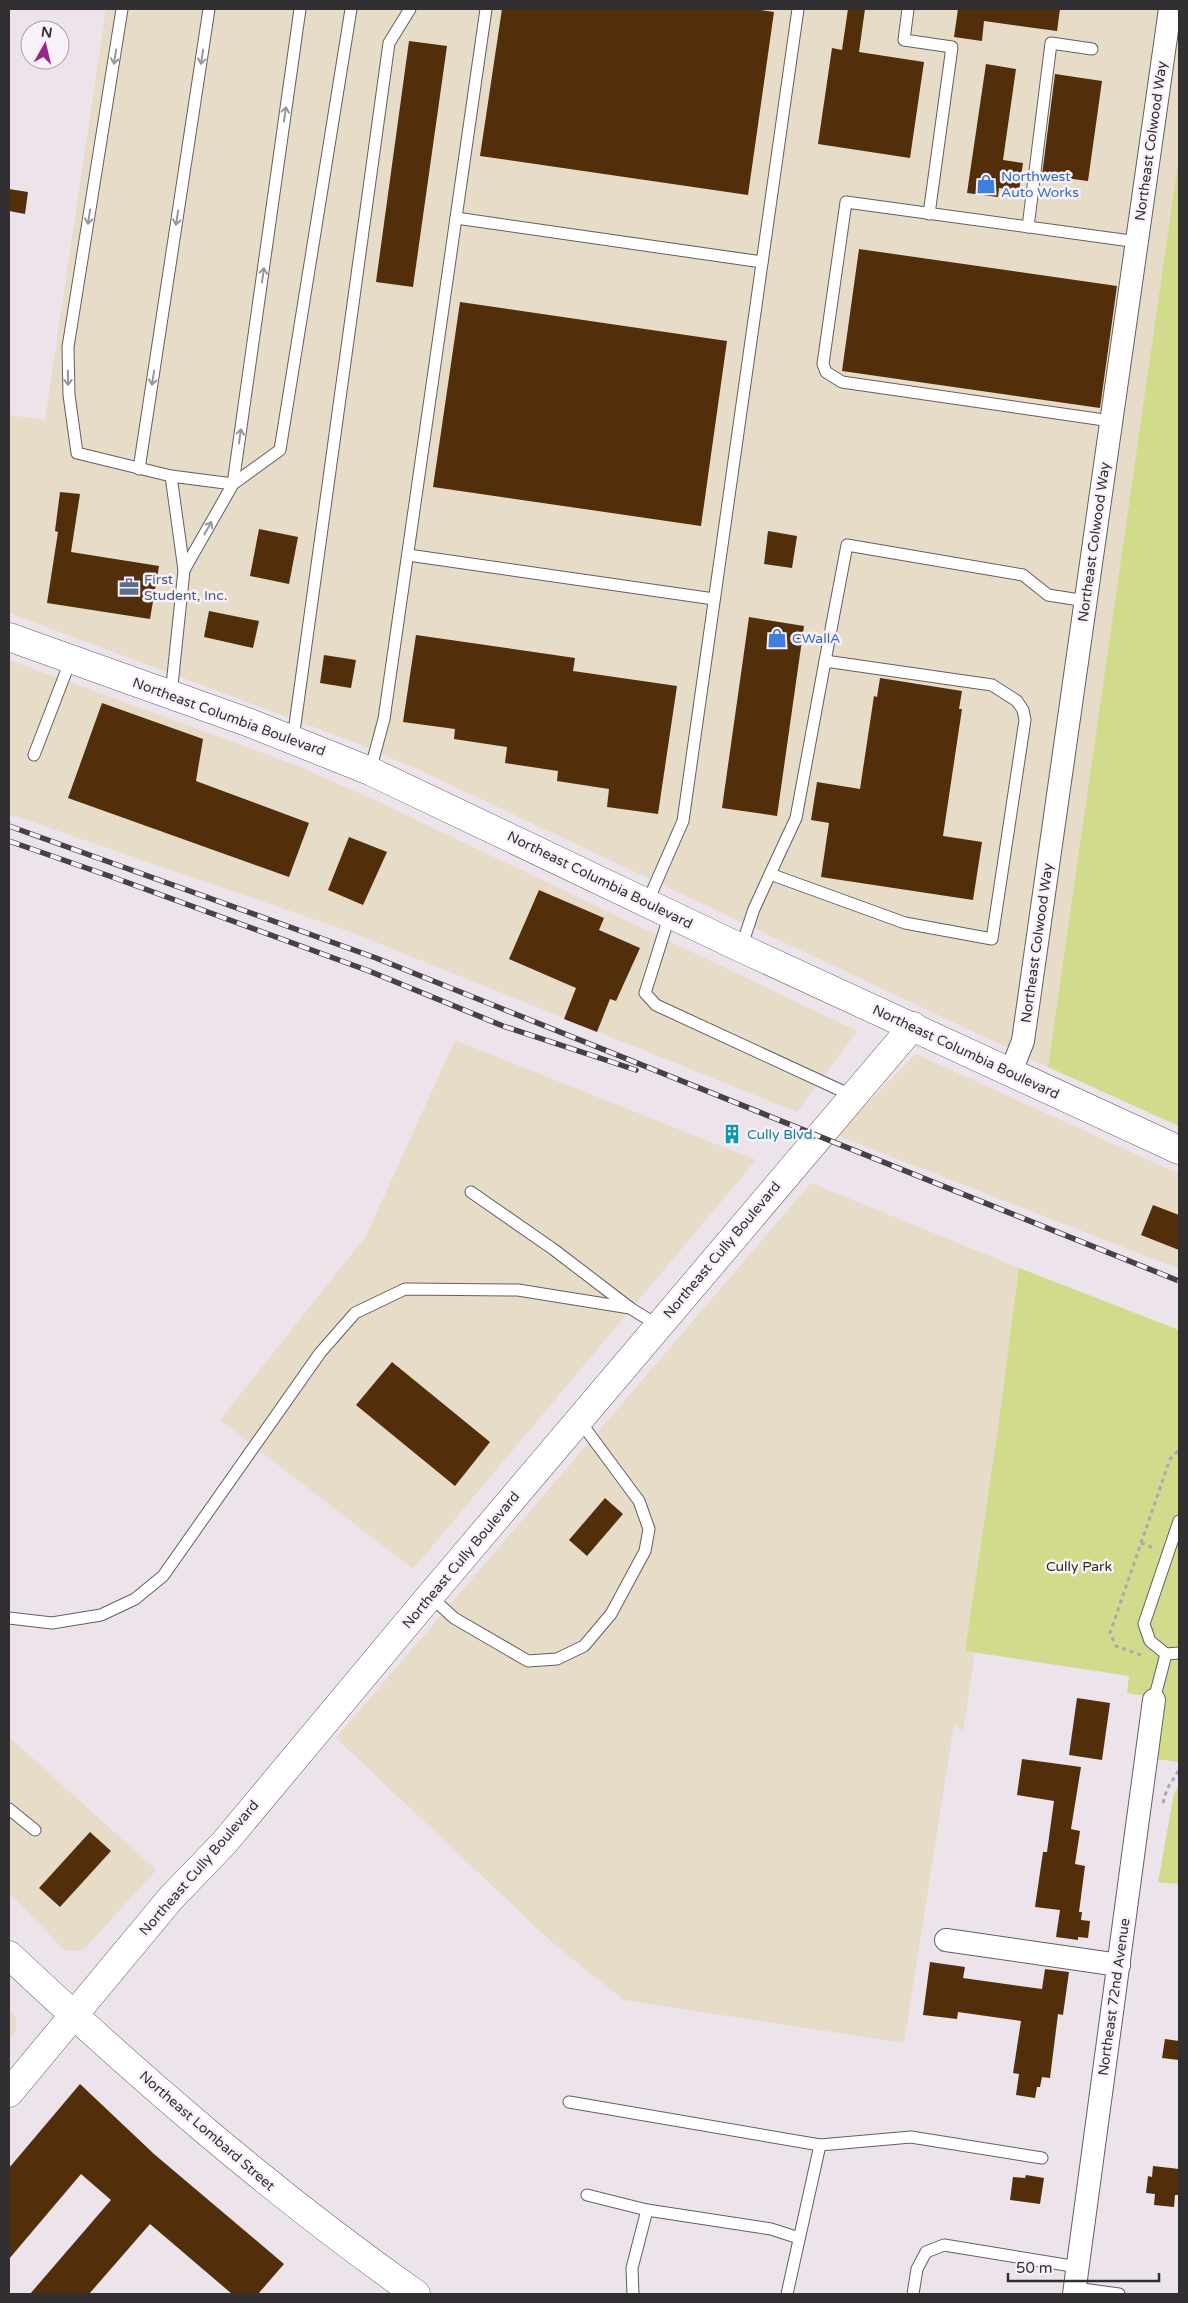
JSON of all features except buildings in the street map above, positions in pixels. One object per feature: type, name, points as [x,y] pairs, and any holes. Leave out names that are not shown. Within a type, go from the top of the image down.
[{"type":"main road","name":"Northeast Columbia Boulevard","points":[[9,637],[293,739],[370,771],[741,948],[913,1026],[1010,1074],[1179,1150]]},
{"type":"main road","name":"Northeast Cully Boulevard","points":[[9,2093],[171,1898],[224,1843],[430,1596],[913,1026]]},
{"type":"main road","name":"Northeast Lombard Street","points":[[9,1955],[74,2015],[256,2174],[328,2231],[416,2294]]},
{"type":"street","name":"Northeast Colwood Way","points":[[1010,1074],[1023,1041],[1170,9]]},
{"type":"street","name":"Northeast 72nd Avenue","points":[[1076,2283],[1154,1700]]},
{"type":"street","points":[[946,1940],[1119,1965]]},
{"type":"lane","points":[[122,9],[68,348],[69,395],[78,453],[171,476],[233,484],[280,450],[351,9]]},
{"type":"lane","points":[[139,469],[209,9]]},
{"type":"lane","points":[[184,570],[233,484],[300,9]]},
{"type":"lane","points":[[293,739],[389,43],[410,9]]},
{"type":"lane","points":[[370,771],[384,718],[486,9]]},
{"type":"lane","points":[[798,9],[683,821],[659,909],[645,992],[656,1005],[853,1096]]},
{"type":"lane","points":[[908,9],[904,40],[952,47],[929,214]]},
{"type":"lane","points":[[1028,227],[1051,43],[1092,49]]},
{"type":"lane","points":[[1111,421],[842,382],[826,372],[823,364],[846,202],[1138,242]]},
{"type":"lane","points":[[456,218],[762,262]]},
{"type":"lane","points":[[171,476],[184,570],[172,695]]},
{"type":"lane","points":[[741,948],[754,909],[796,818],[847,546],[1023,575],[1048,594],[1086,601]]},
{"type":"lane","points":[[408,555],[714,599]]},
{"type":"lane","points":[[34,756],[71,659]]},
{"type":"lane","points":[[770,874],[905,924],[992,939],[1025,720],[1023,710],[1017,701],[992,685],[825,661]]},
{"type":"lane","points":[[471,1192],[553,1249],[630,1308],[659,1326]]},
{"type":"lane","points":[[9,1618],[52,1623],[101,1615],[135,1599],[163,1576],[320,1353],[355,1313],[405,1289],[518,1290],[630,1308]]},
{"type":"lane","points":[[430,1596],[454,1618],[528,1661],[557,1659],[584,1646],[611,1614],[645,1551],[649,1529],[639,1501],[579,1420]]},
{"type":"lane","points":[[1164,1659],[1150,1641],[1144,1624],[1179,1521]]},
{"type":"lane","points":[[1164,1659],[1179,1653]]},
{"type":"lane","points":[[1154,1700],[1164,1659]]},
{"type":"lane","points":[[9,1809],[35,1830]]},
{"type":"lane","points":[[569,2102],[820,2145],[911,2137],[1042,2158]]},
{"type":"lane","points":[[787,2294],[820,2145]]},
{"type":"lane","points":[[587,2195],[647,2210],[771,2228],[799,2238]]},
{"type":"lane","points":[[633,2294],[632,2268],[647,2210]]},
{"type":"lane","points":[[913,2294],[917,2269],[926,2252],[944,2245],[1119,2294]]},
{"type":"path","points":[[1164,1659],[1121,1649],[1113,1642],[1110,1632],[1170,1459],[1179,1450]]},
{"type":"shaded area","points":[[106,9],[1179,9],[1179,156],[1048,1067],[415,768],[346,739],[9,613],[9,415],[45,420]]},
{"type":"shaded area","points":[[9,660],[293,764],[379,802],[857,1031],[797,1112],[348,931],[9,814]]},
{"type":"shaded area","points":[[455,1040],[756,1160],[413,1569],[220,1420],[366,1236]]},
{"type":"shaded area","points":[[916,1054],[1179,1174],[1179,1269],[836,1135]]},
{"type":"shaded area","points":[[811,1183],[1019,1268],[997,1435],[965,1651],[975,1653],[963,1732],[954,1724],[904,2043],[624,2000],[556,1946],[336,1738]]},
{"type":"shaded area","points":[[9,1737],[156,1870],[83,1950],[72,1951],[63,1949],[9,1892]]},
{"type":"shaded area","points":[[9,2009],[17,2023],[14,2034],[9,2041]]},
{"type":"green space","points":[[1179,156],[1179,1126],[1048,1067]]},
{"type":"green space","name":"Cully Park","points":[[1019,1268],[1179,1330],[1179,1762],[1157,1759],[1166,1699],[1127,1693],[1129,1676],[965,1651],[997,1435]]},
{"type":"green space","points":[[1179,1785],[1179,1884],[1158,1882],[1174,1794]]},
{"type":"railway","points":[[9,826],[376,958],[1179,1281]]},
{"type":"railway","points":[[9,841],[369,971],[503,1026],[636,1070]]},
{"type":"place","name":"Northwest Auto Works","points":[[986,184]]},
{"type":"place","name":"First Student, Inc.","points":[[129,587]]},
{"type":"place","name":"CWallA","points":[[777,638]]},
{"type":"place","name":"Cully Blvd.","points":[[732,1134]]}]
